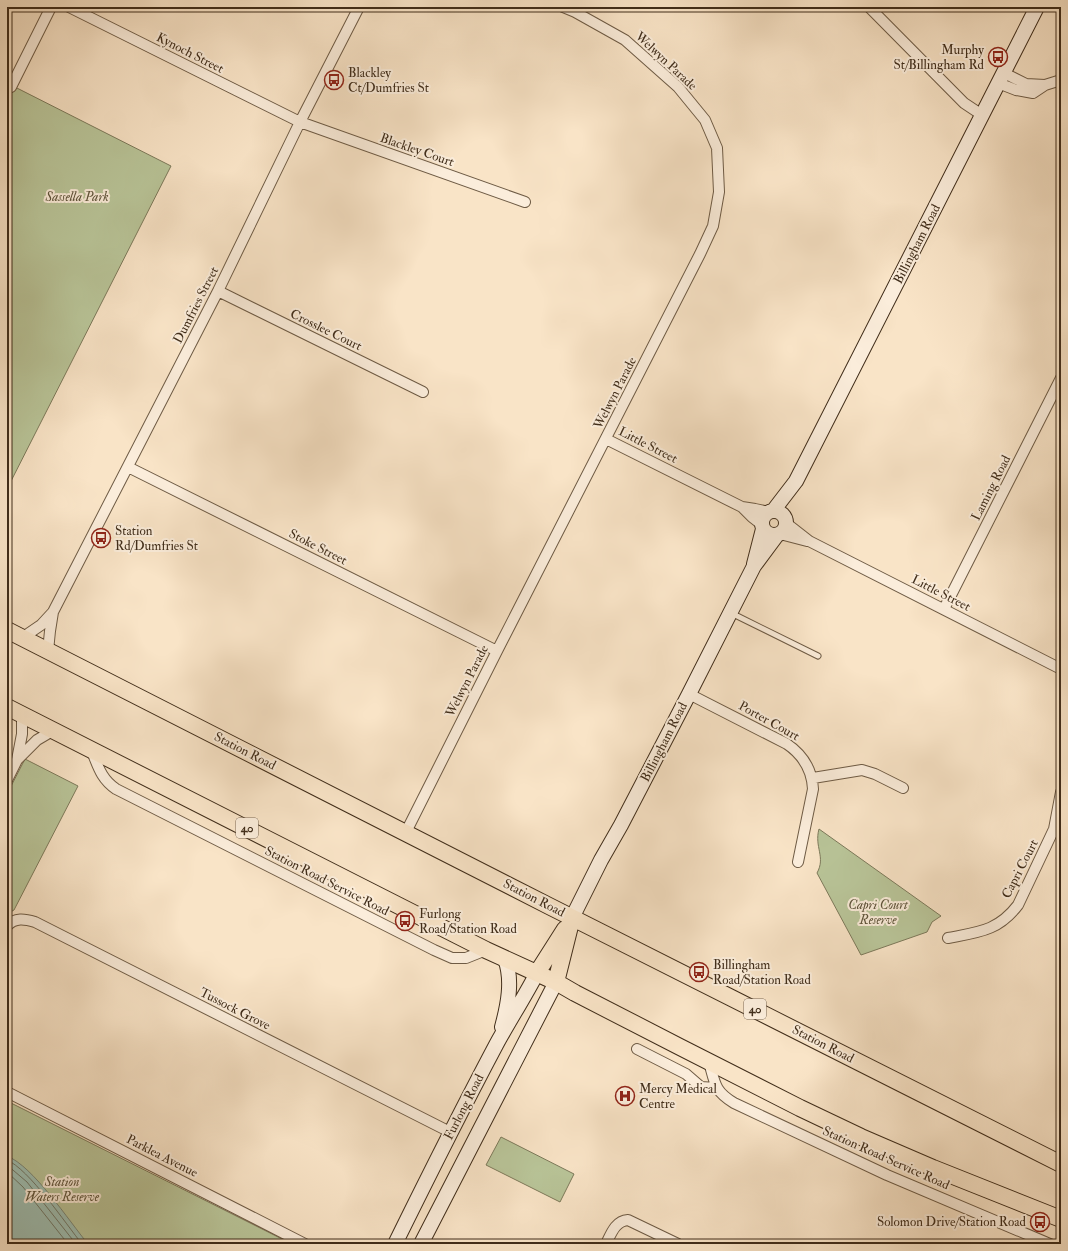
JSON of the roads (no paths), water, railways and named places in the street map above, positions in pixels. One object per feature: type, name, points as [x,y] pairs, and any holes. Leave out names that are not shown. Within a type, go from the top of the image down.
[{"type":"main road","name":"Station Road","points":[[7,630],[406,832],[572,918],[1061,1164]]},
{"type":"main road","name":"40","points":[[7,707],[486,950],[556,982],[800,1108],[861,1137],[933,1168],[1061,1220]]},
{"type":"main road","points":[[537,973],[572,918]]},
{"type":"main road","points":[[556,982],[572,918]]},
{"type":"street","points":[[11,87],[51,7]]},
{"type":"street","name":"Kynoch Street","points":[[69,7],[300,122]]},
{"type":"street","name":"Dumfries Street","points":[[22,638],[41,625],[53,612],[218,291],[300,122],[359,7]]},
{"type":"street","name":"Welwyn Parade","points":[[406,832],[700,254],[713,226],[720,192],[717,148],[705,120],[678,86],[625,40],[575,12],[563,7]]},
{"type":"street","points":[[869,7],[964,103],[982,115]]},
{"type":"street","name":"Billingham Road","points":[[572,918],[754,566],[779,522],[796,481],[1037,7]]},
{"type":"street","points":[[1001,78],[1026,84],[1045,85],[1061,80]]},
{"type":"street","name":"Blackley Court","points":[[300,122],[525,202]]},
{"type":"street","name":"Crosslee Court","points":[[218,291],[423,392]]},
{"type":"street","name":"Laming Road","points":[[944,609],[1061,378]]},
{"type":"street","name":"Little Street","points":[[606,439],[742,507],[762,527]]},
{"type":"street","name":"Stoke Street","points":[[128,466],[497,651]]},
{"type":"street","name":"Little Street","points":[[742,507],[756,508],[809,541],[1061,669]]},
{"type":"street","points":[[763,517],[779,522],[771,536],[762,527],[763,517]]},
{"type":"street","name":"Billingham Road","points":[[754,566],[762,527]]},
{"type":"street","name":"Dumfries Street","points":[[48,651],[53,612]]},
{"type":"street","name":"Porter Court","points":[[689,694],[747,723],[792,748],[803,758],[813,778]]},
{"type":"street","points":[[7,780],[17,760],[22,734],[22,714]]},
{"type":"street","points":[[17,760],[37,740],[54,730]]},
{"type":"street","name":"Station Road Service Road","points":[[91,749],[102,776],[106,782],[116,789],[452,958],[466,958],[486,950]]},
{"type":"street","points":[[798,862],[813,789],[813,778],[862,770],[876,774],[903,788]]},
{"type":"street","name":"Capri Court","points":[[948,938],[987,930],[999,924],[1010,915],[1018,905],[1053,832],[1061,792]]},
{"type":"street","name":"Tussock Grove","points":[[7,926],[16,920],[23,919],[35,922],[450,1132]]},
{"type":"street","points":[[497,1043],[504,1020],[510,982],[509,969],[505,958]]},
{"type":"street","name":"Furlong Road","points":[[395,1244],[450,1132],[497,1043],[526,995],[537,973]]},
{"type":"street","name":"Furlong Road","points":[[421,1244],[556,982]]},
{"type":"street","name":"Station Road Service Road","points":[[637,1049],[686,1074],[701,1087],[716,1088],[725,1098],[734,1103],[834,1151],[1050,1244]]},
{"type":"street","points":[[709,1062],[716,1088]]},
{"type":"street","name":"Parklea Avenue","points":[[7,1092],[305,1244]]},
{"type":"street","points":[[606,1244],[617,1224],[624,1220],[628,1220],[678,1244]]},
{"type":"lane","points":[[730,612],[818,656]]},
{"type":"water","points":[[7,1156],[17,1162],[39,1182],[88,1244],[41,1244],[37,1242],[36,1244],[7,1244]]},
{"type":"place","name":"Murphy St/Billingham Rd","points":[[998,57]]},
{"type":"place","name":"Blackley Ct/Dumfries St","points":[[334,80]]},
{"type":"place","name":"Station Rd/Dumfries St","points":[[101,538]]},
{"type":"place","name":"Furlong Road/Station Road","points":[[405,921]]},
{"type":"place","name":"Billingham Road/Station Road","points":[[699,972]]},
{"type":"place","name":"Mercy Medical Centre","points":[[625,1096]]},
{"type":"place","name":"Solomon Drive/Station Road","points":[[1040,1222]]},
{"type":"park label","name":"Sassella Park","points":[[77,197]]},
{"type":"park label","name":"Capri Court Reserve","points":[[878,912]]},
{"type":"park label","name":"Station Waters Reserve","points":[[62,1190]]}]
